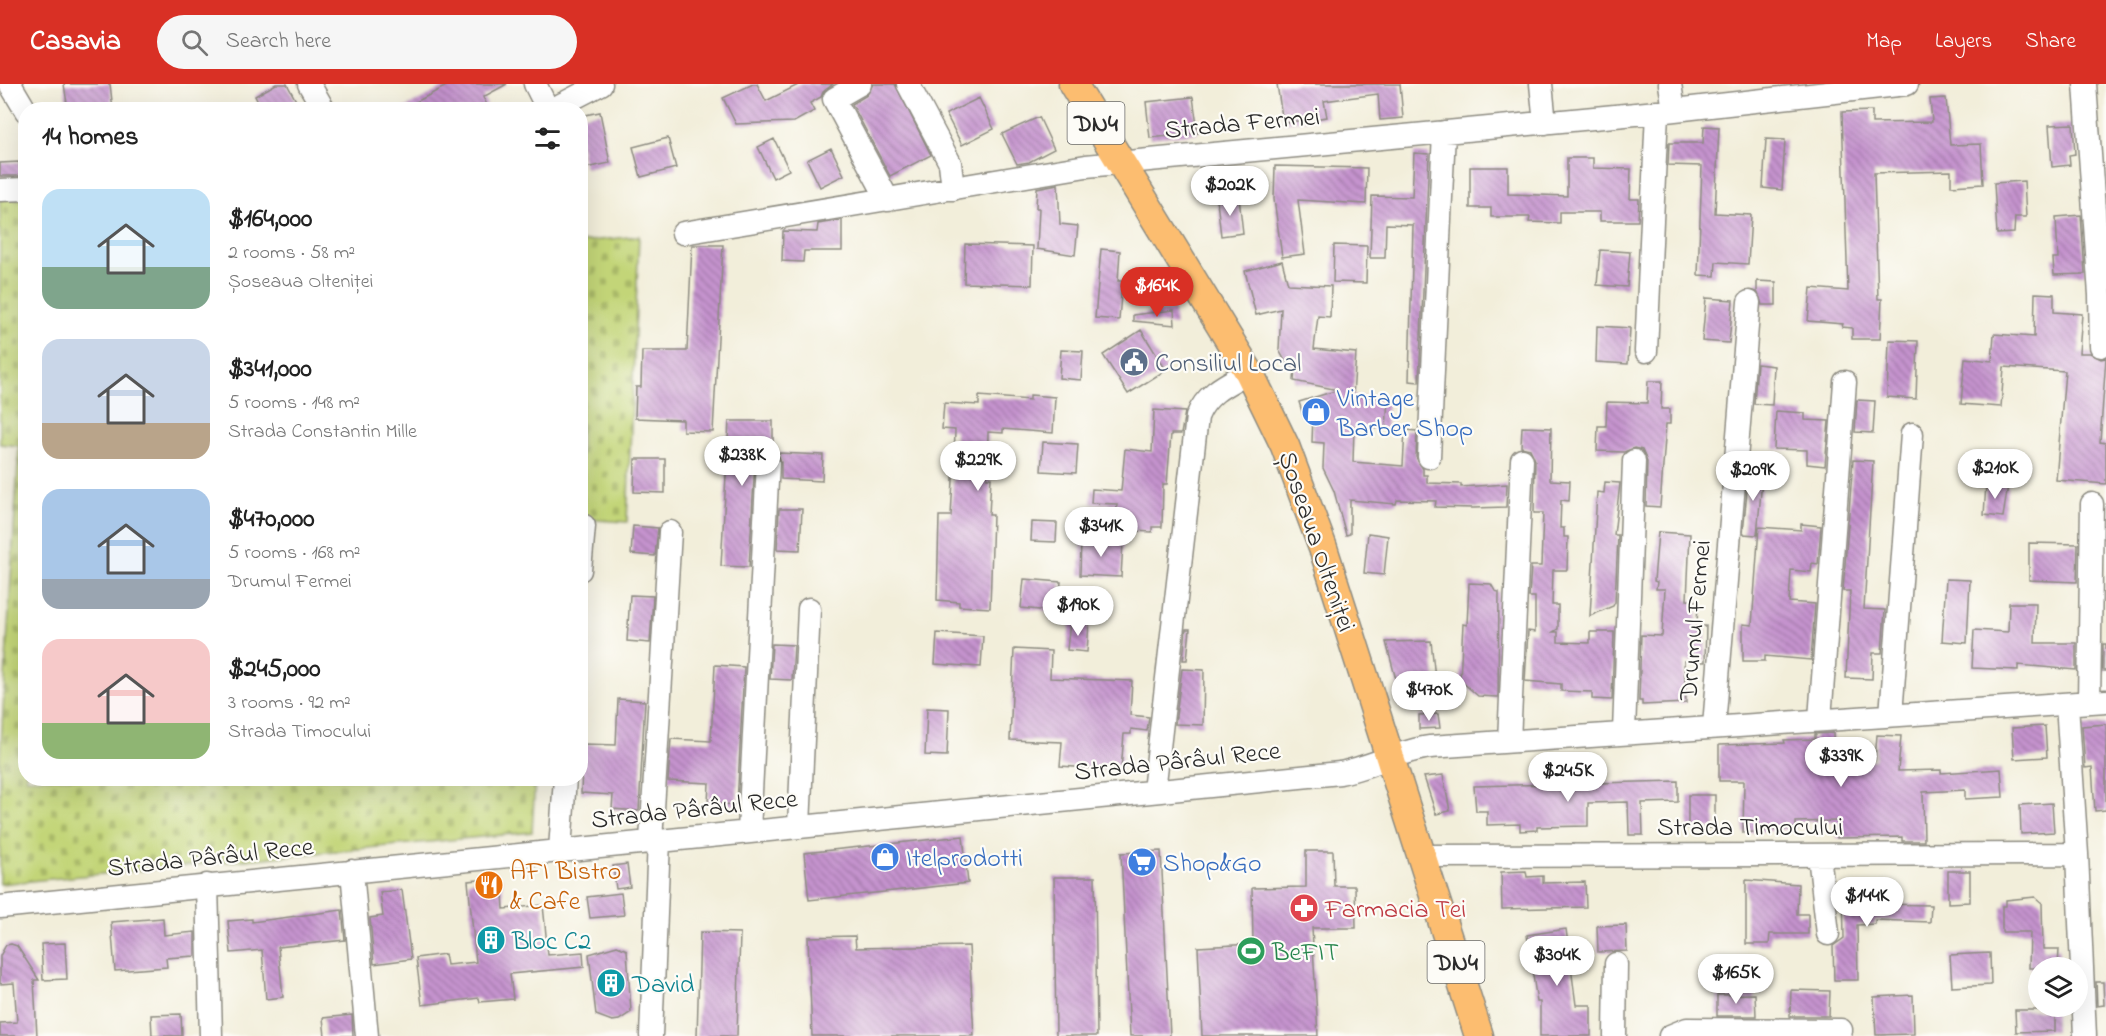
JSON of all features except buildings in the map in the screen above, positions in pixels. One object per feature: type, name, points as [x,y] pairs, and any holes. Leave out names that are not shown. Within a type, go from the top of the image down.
[{"type":"main road","name":"Șoseaua Olteniței","points":[[1073,84],[1249,372],[1285,446],[1305,496],[1391,757],[1479,1036]]},
{"type":"street","points":[[10,84],[21,102]]},
{"type":"street","points":[[309,84],[319,102]]},
{"type":"street","points":[[535,84],[545,102]]},
{"type":"street","points":[[565,102],[601,84]]},
{"type":"street","points":[[860,84],[834,99],[888,200]]},
{"type":"street","points":[[908,84],[950,163],[953,189]]},
{"type":"street","points":[[1541,84],[1545,123]]},
{"type":"street","points":[[1646,351],[1665,111],[1670,84]]},
{"type":"street","name":"Strada Fermei","points":[[683,233],[1120,162],[1665,111],[1726,94],[1906,84]]},
{"type":"street","points":[[2085,84],[2100,295],[2101,346]]},
{"type":"street","points":[[1429,457],[1444,132]]},
{"type":"street","points":[[0,190],[18,189]]},
{"type":"street","name":"Drumul Fermei","points":[[1714,726],[1749,302]]},
{"type":"street","points":[[1154,790],[1197,417],[1203,402],[1214,392],[1249,372]]},
{"type":"street","points":[[1820,719],[1845,382]]},
{"type":"street","points":[[1891,715],[1912,434]]},
{"type":"street","points":[[1509,741],[1522,460]]},
{"type":"street","points":[[1624,732],[1634,461]]},
{"type":"street","points":[[749,831],[768,462]]},
{"type":"street","points":[[2085,1036],[2077,854],[2087,702],[2092,504]]},
{"type":"street","points":[[651,1036],[655,840],[670,532]]},
{"type":"street","points":[[799,826],[809,609]]},
{"type":"street","name":"Drumul Fermei","points":[[1391,757],[1417,749],[1509,741],[2087,702]]},
{"type":"street","name":"Strada Pârâul Rece","points":[[0,907],[1340,772],[1391,757]]},
{"type":"street","points":[[560,850],[564,786]]},
{"type":"street","name":"Strada Timocului","points":[[1422,856],[2077,854]]},
{"type":"street","points":[[1819,855],[1828,934]]},
{"type":"street","points":[[352,871],[367,1036]]},
{"type":"street","points":[[207,885],[211,1036]]},
{"type":"street","points":[[1615,1036],[1616,964]]},
{"type":"street","points":[[1670,1036],[1688,1029],[1841,1030]]},
{"type":"green space","points":[[18,198],[18,446],[0,444],[0,199]]},
{"type":"green space","points":[[639,236],[627,522],[588,519],[588,241]]},
{"type":"green space","points":[[18,463],[18,786],[535,786],[532,832],[0,884],[0,760]]},
{"type":"place","name":"Consiliul Local","points":[[1134,362]]},
{"type":"place","name":"Vintage Barber Shop","points":[[1316,412]]},
{"type":"place","name":"Itelprodotti","points":[[885,857]]},
{"type":"place","name":"Shop&Go","points":[[1142,862]]},
{"type":"place","name":"AFI Bistro & Cafe","points":[[489,885]]},
{"type":"place","name":"Farmacia Tei","points":[[1304,908]]},
{"type":"place","name":"Bloc C2","points":[[491,940]]},
{"type":"place","name":"BeFIT","points":[[1251,951]]},
{"type":"place","name":"David","points":[[611,983]]}]
